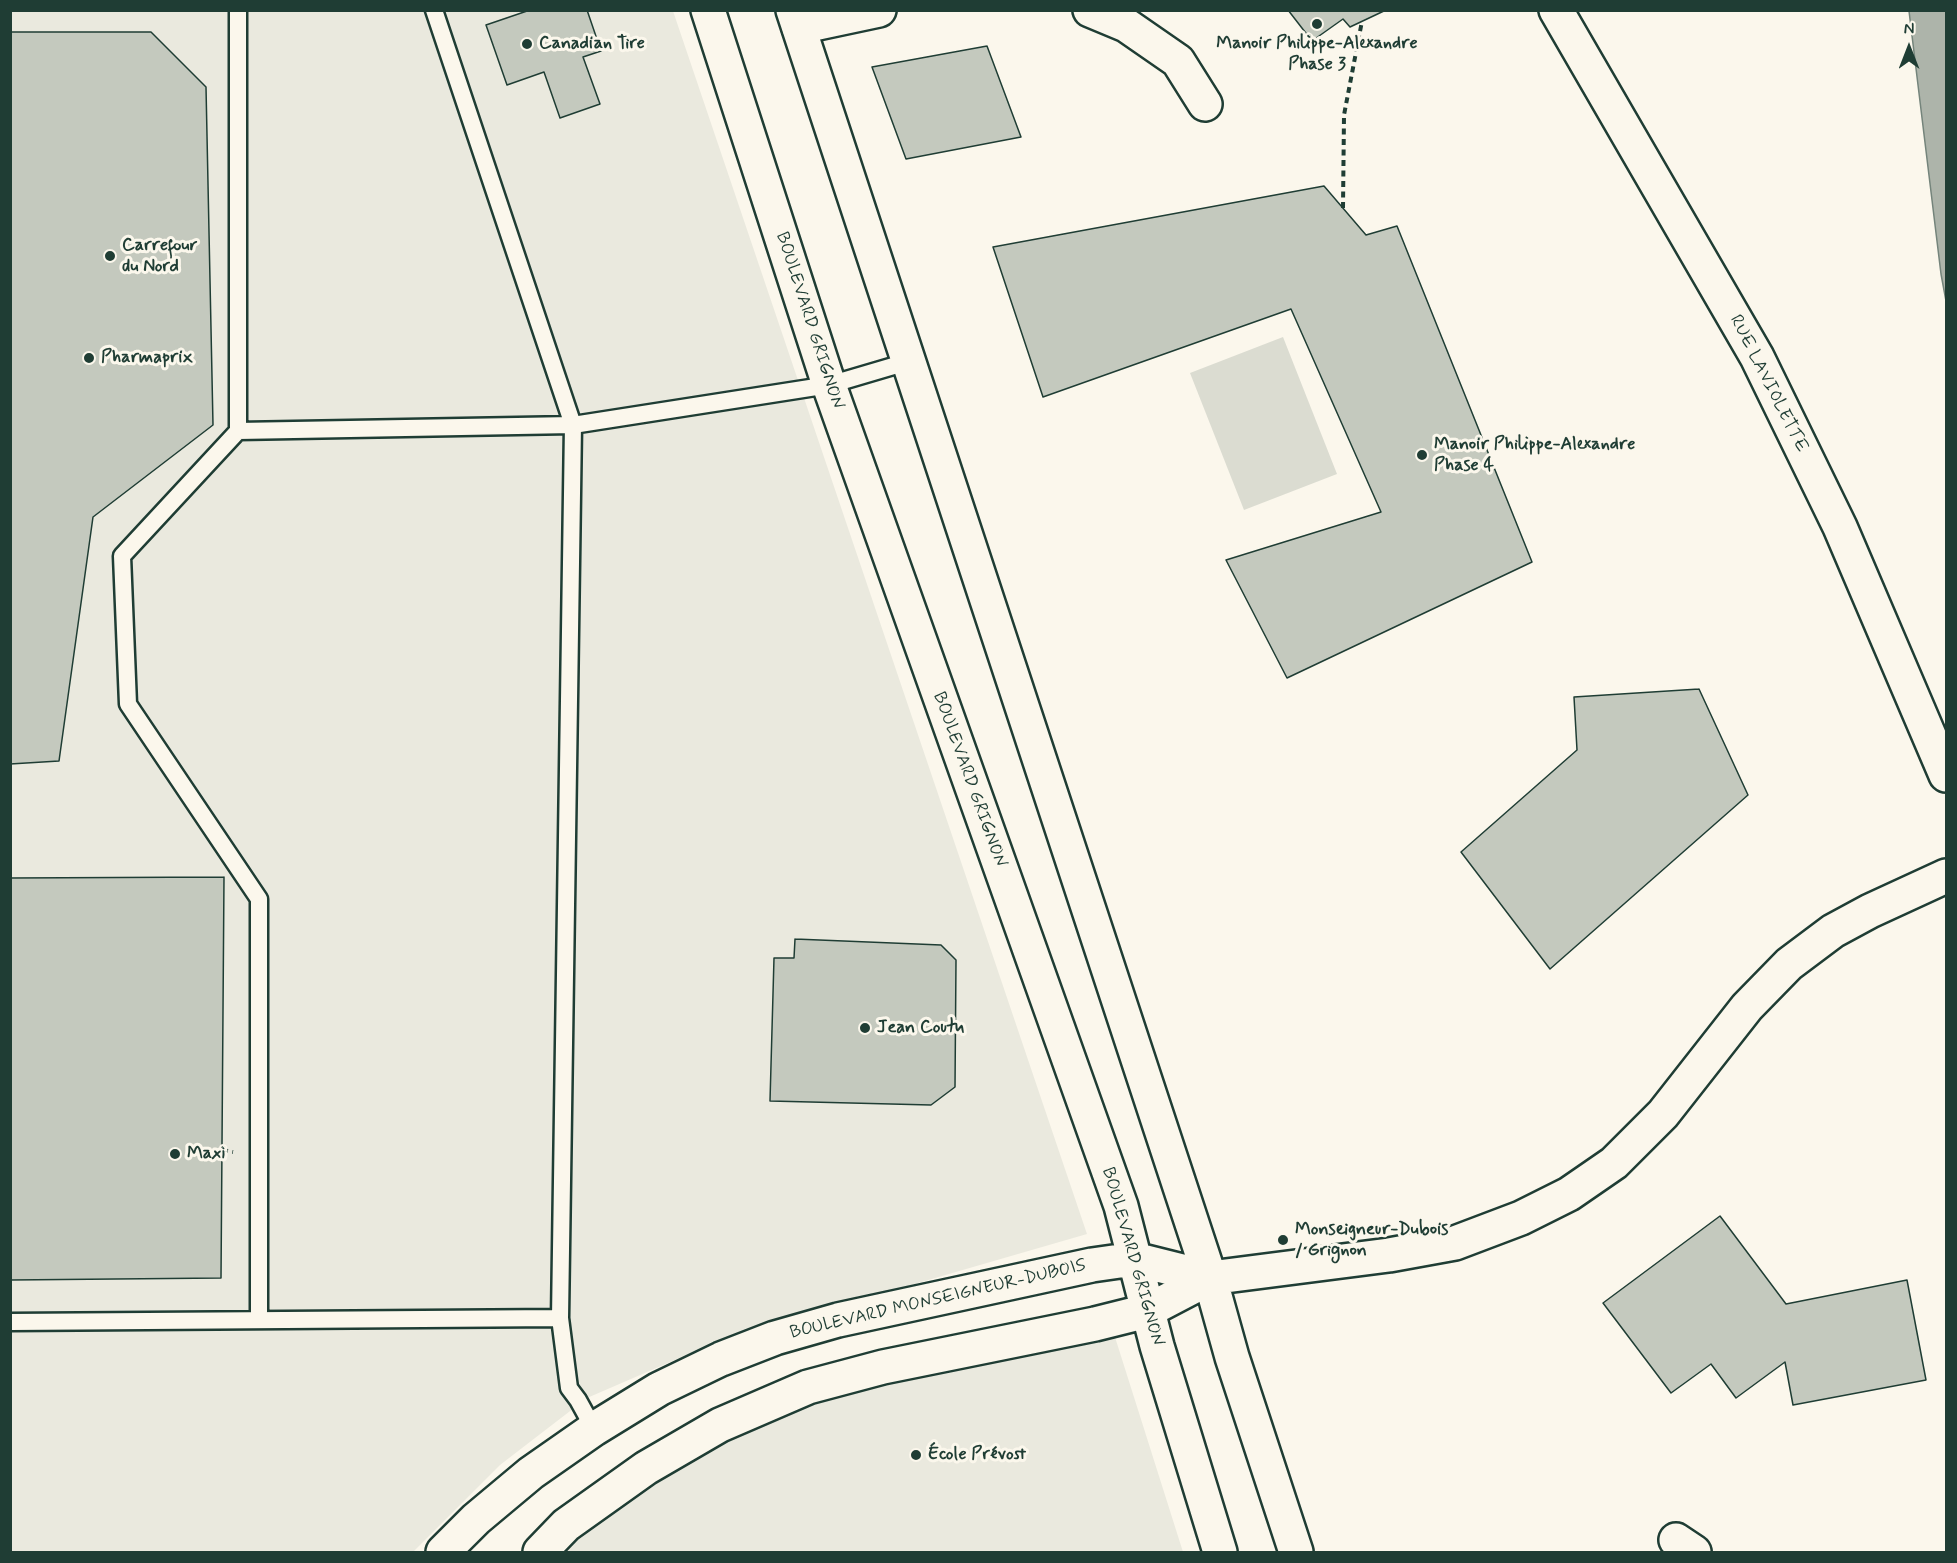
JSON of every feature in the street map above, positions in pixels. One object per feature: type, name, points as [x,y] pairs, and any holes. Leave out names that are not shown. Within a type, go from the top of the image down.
[{"type":"street","name":"BOULEVARD GRIGNON","points":[[708,10],[829,386],[1117,1195],[1147,1311],[1220,1552]]},
{"type":"street","points":[[879,10],[796,19],[1210,1278],[1232,1357],[1296,1552]]},
{"type":"street","points":[[1090,10],[1126,25],[1178,60],[1205,104]]},
{"type":"street","name":"RUE LAVIOLETTE","points":[[1556,10],[1757,357],[1840,527],[1947,776]]},
{"type":"street","name":"BOULEVARD MONSEIGNEUR-DUBOIS","points":[[540,1552],[566,1525],[646,1468],[720,1425],[808,1387],[883,1367],[1095,1324],[1147,1311],[1210,1278],[1389,1255],[1455,1243],[1521,1218],[1569,1194],[1614,1163],[1663,1114],[1748,1007],[1789,964],[1842,926],[1947,876]]},
{"type":"street","name":"BOULEVARD MONSEIGNEUR-DUBOIS","points":[[443,1552],[476,1519],[522,1481],[594,1429],[659,1389],[721,1359],[775,1338],[849,1317],[1092,1265],[1134,1259],[1210,1278]]},
{"type":"lane","points":[[238,10],[238,431],[122,556],[128,704],[259,899],[259,1320]]},
{"type":"lane","points":[[434,10],[573,425],[560,1318],[569,1388],[594,1429]]},
{"type":"lane","points":[[238,431],[573,425],[829,386],[907,362]]},
{"type":"lane","points":[[10,1322],[560,1318]]},
{"type":"path","points":[[1343,208],[1344,115],[1362,21]]},
{"type":"shaded area","points":[[11,11],[673,11],[1087,1234],[721,1340],[587,1398],[500,1465],[413,1552],[11,1552]]},
{"type":"shaded area","points":[[1909,11],[1946,11],[1946,301],[1941,274]]},
{"type":"shaded area","points":[[1283,337],[1337,474],[1244,510],[1190,373]]},
{"type":"shaded area","name":"École Prévost","points":[[1114,1334],[1183,1552],[552,1552],[598,1498],[762,1412]]},
{"type":"building","points":[[530,10],[587,10],[601,51],[583,57],[600,104],[560,118],[544,72],[507,85],[486,25]]},
{"type":"building","name":"Manoir Philippe-Alexandre Phase 3","points":[[1288,10],[1386,10],[1350,27],[1343,19],[1312,41]]},
{"type":"building","name":"Carrefour du Nord","points":[[10,32],[151,32],[206,87],[213,425],[93,517],[59,761],[10,764]]},
{"type":"building","points":[[987,46],[1021,137],[906,159],[872,67]]},
{"type":"building","name":"Manoir Philippe-Alexandre Phase 4","points":[[1324,186],[1366,235],[1397,226],[1532,562],[1287,678],[1226,560],[1381,512],[1291,309],[1043,397],[993,247]]},
{"type":"building","points":[[1699,689],[1748,795],[1550,969],[1461,852],[1577,750],[1574,697]]},
{"type":"building","points":[[224,877],[221,1278],[10,1280],[10,878]]},
{"type":"building","points":[[795,939],[941,945],[956,960],[955,1087],[931,1105],[770,1101],[774,958],[794,958]]},
{"type":"building","points":[[1720,1216],[1786,1304],[1907,1280],[1926,1380],[1793,1405],[1785,1362],[1736,1398],[1711,1364],[1671,1393],[1603,1303]]},
{"type":"place","name":"Manoir Philippe-Alexandre Phase 3","points":[[1317,24]]},
{"type":"place","name":"Canadian Tire","points":[[527,44]]},
{"type":"place","name":"Carrefour du Nord","points":[[110,256]]},
{"type":"place","name":"Pharmaprix","points":[[89,358]]},
{"type":"place","name":"Manoir Philippe-Alexandre Phase 4","points":[[1422,455]]},
{"type":"place","name":"Jean Coutu","points":[[865,1028]]},
{"type":"place","name":"Maxi","points":[[175,1154]]},
{"type":"place","name":"Monseigneur-Dubois / Grignon","points":[[1283,1240]]},
{"type":"place","name":"École Prévost","points":[[916,1455]]}]
